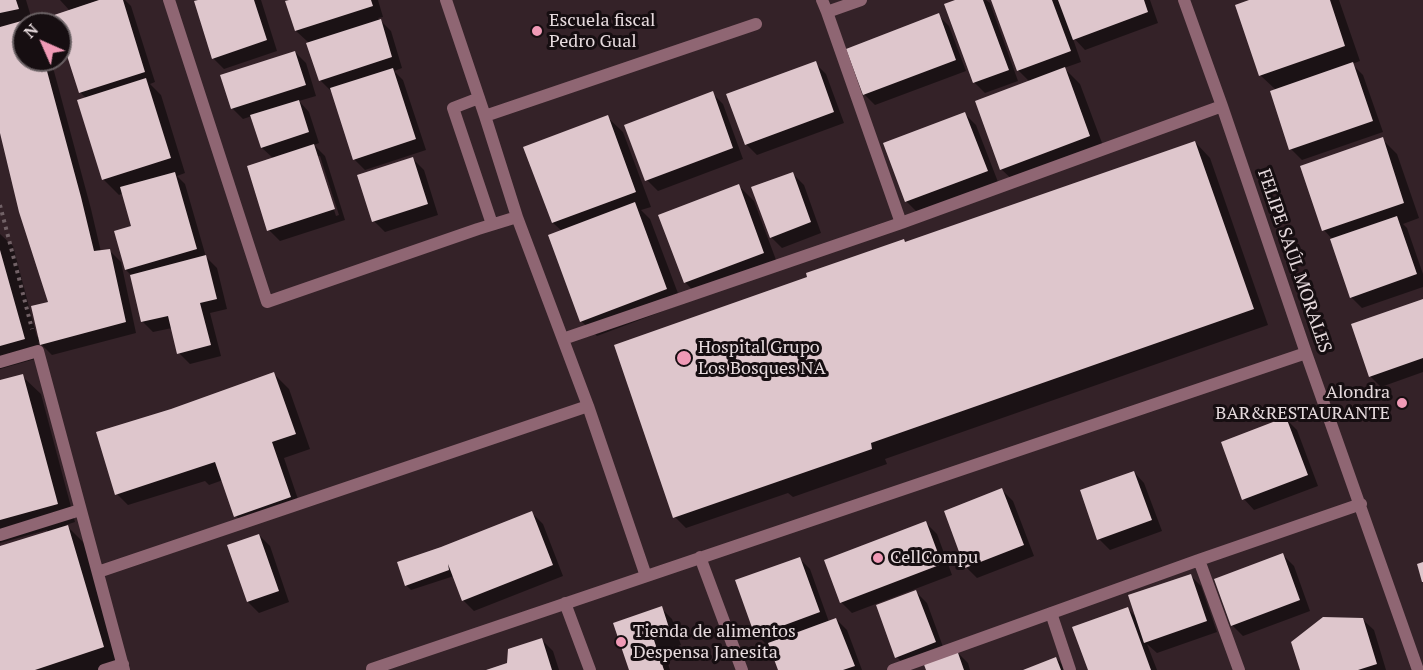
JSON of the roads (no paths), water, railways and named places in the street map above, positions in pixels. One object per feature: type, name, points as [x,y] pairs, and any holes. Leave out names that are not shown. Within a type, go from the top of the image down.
[{"type":"street","points":[[169,0],[267,302],[517,217]]},
{"type":"street","points":[[446,0],[517,217],[588,406],[646,576]]},
{"type":"street","points":[[861,0],[824,6],[901,223]]},
{"type":"street","name":"FELIPE SAÚL MORALES","points":[[1184,0],[1418,670]]},
{"type":"street","points":[[485,116],[756,24]]},
{"type":"street","points":[[479,98],[453,108],[492,224]]},
{"type":"street","points":[[563,339],[901,223],[1222,106]]},
{"type":"street","points":[[0,362],[38,351],[124,667],[104,670]]},
{"type":"street","points":[[372,670],[1306,353]]},
{"type":"street","points":[[98,572],[588,406]]},
{"type":"street","points":[[897,669],[1361,504]]},
{"type":"street","points":[[0,535],[80,510]]},
{"type":"street","points":[[700,557],[742,670]]},
{"type":"street","points":[[1199,560],[1239,670]]},
{"type":"street","points":[[565,603],[590,670]]},
{"type":"street","points":[[1051,613],[1071,670]]},
{"type":"place","name":"Escuela fiscal Pedro Gual","points":[[537,31]]},
{"type":"place","name":"Hospital Grupo Los Bosques NA","points":[[684,358]]},
{"type":"place","name":"Alondra BAR&RESTAURANTE","points":[[1402,403]]},
{"type":"place","name":"CellCompu","points":[[878,558]]},
{"type":"place","name":"Tienda de alimentos Despensa Janesita","points":[[621,642]]}]
